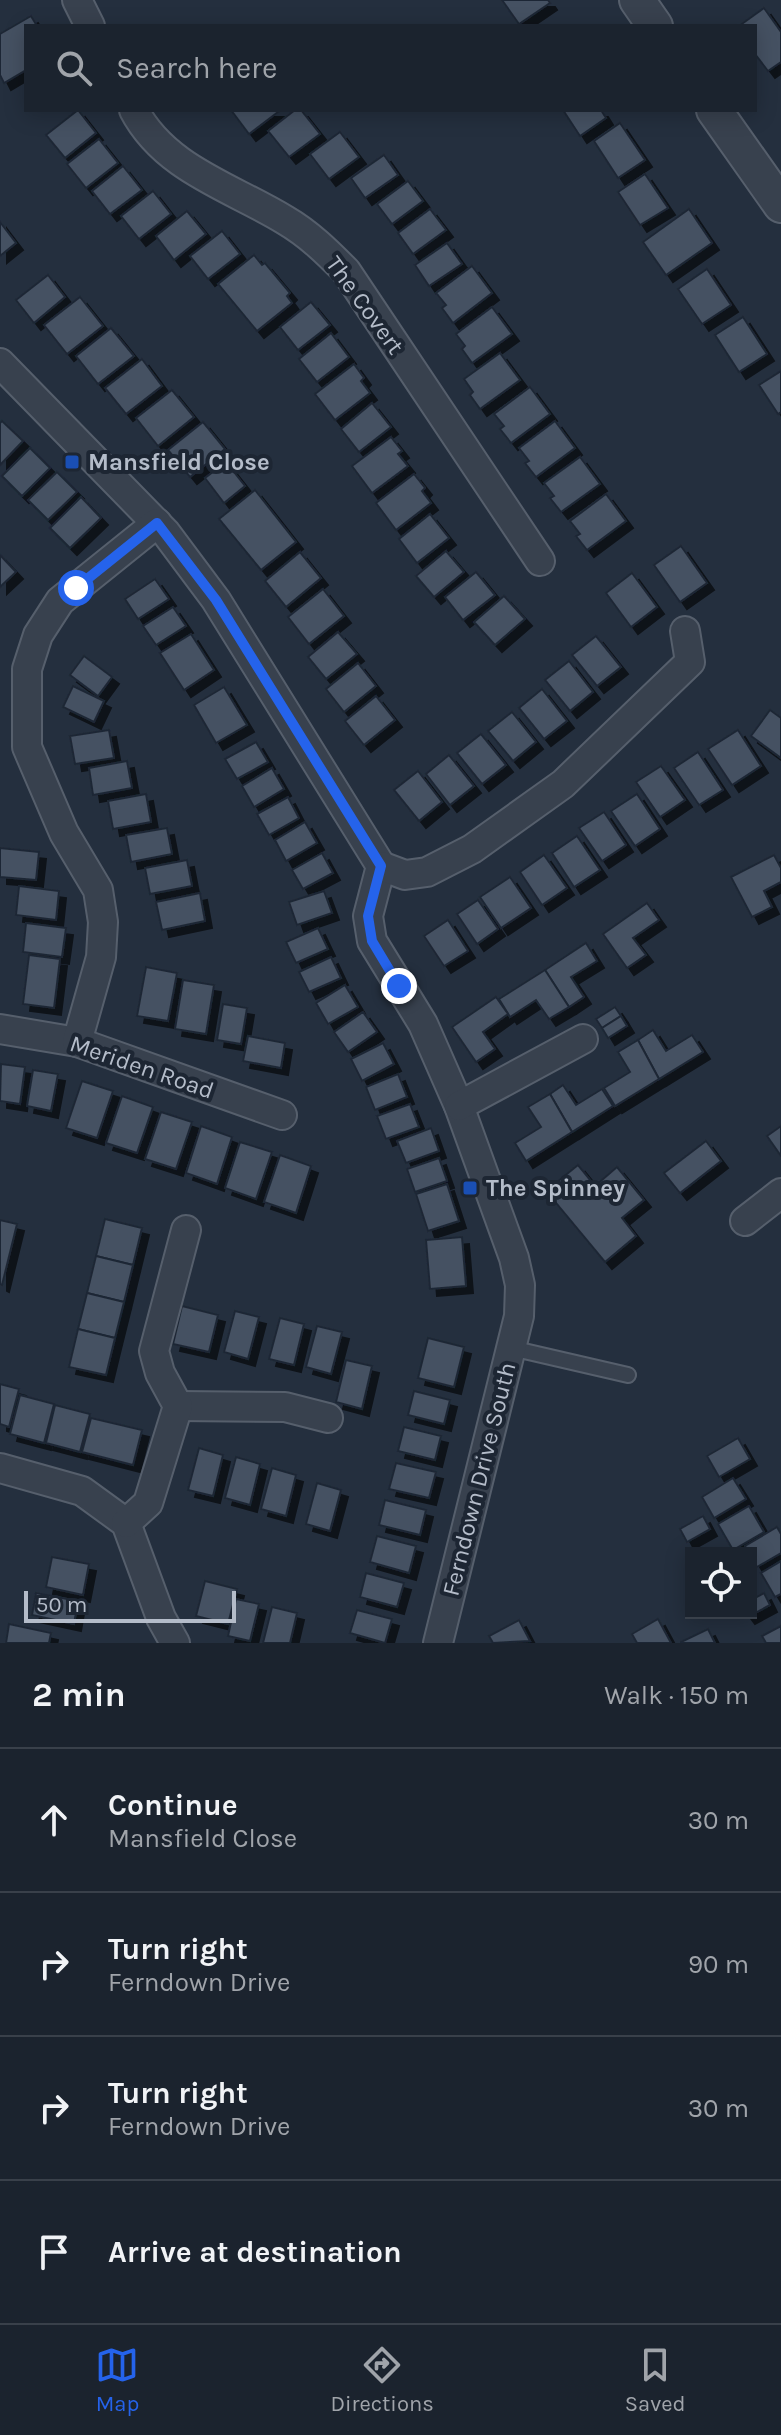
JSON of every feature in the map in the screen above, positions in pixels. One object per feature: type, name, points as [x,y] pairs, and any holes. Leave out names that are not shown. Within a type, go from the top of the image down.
[{"type":"street","points":[[77,0],[89,24]]},
{"type":"street","points":[[637,0],[654,24]]},
{"type":"street","name":"The Covert","points":[[135,112],[160,147],[187,168],[285,220],[317,242],[346,271],[540,561]]},
{"type":"street","points":[[715,112],[781,205]]},
{"type":"street","points":[[0,363],[157,523],[216,600],[381,866],[405,875],[427,872],[472,849],[563,784],[690,662],[685,631]]},
{"type":"street","points":[[77,1042],[101,957],[103,922],[98,890],[64,833],[27,747],[27,669],[38,635],[60,601],[157,523]]},
{"type":"street","name":"Ferndown Drive South","points":[[381,866],[368,916],[372,941],[423,1024],[459,1106],[514,1258],[520,1285],[519,1316],[438,1643]]},
{"type":"street","name":"Meriden Road","points":[[0,1029],[77,1042],[282,1115]]},
{"type":"street","points":[[459,1106],[583,1039]]},
{"type":"street","points":[[745,1221],[781,1193]]},
{"type":"street","points":[[126,1523],[148,1503],[178,1406],[160,1373],[154,1351],[186,1230]]},
{"type":"street","points":[[178,1406],[285,1407],[328,1418]]},
{"type":"street","points":[[0,1468],[82,1491],[126,1523],[161,1618],[175,1643]]},
{"type":"lane","points":[[511,1348],[628,1375]]},
{"type":"building","points":[[502,0],[548,0],[550,3],[519,24]]},
{"type":"building","points":[[764,8],[781,32],[781,62],[768,71],[757,57],[757,24],[742,24]]},
{"type":"building","points":[[31,16],[36,24],[24,24],[24,71],[4,83],[0,75],[0,34]]},
{"type":"building","points":[[75,112],[80,112],[96,133],[65,158],[46,135]]},
{"type":"building","points":[[232,112],[278,112],[249,134]]},
{"type":"building","points":[[292,112],[303,112],[320,134],[289,157],[268,131]]},
{"type":"building","points":[[564,112],[602,112],[606,118],[580,136]]},
{"type":"building","points":[[620,123],[645,160],[618,178],[594,141]]},
{"type":"building","points":[[340,132],[359,157],[329,179],[310,154]]},
{"type":"building","points":[[99,139],[118,163],[86,188],[67,164]]},
{"type":"building","points":[[384,155],[398,175],[365,198],[351,178]]},
{"type":"building","points":[[123,166],[142,190],[110,214],[92,191]]},
{"type":"building","points":[[645,174],[668,208],[640,225],[618,192]]},
{"type":"building","points":[[408,181],[423,201],[392,224],[377,204]]},
{"type":"building","points":[[153,191],[171,214],[139,239],[121,216]]},
{"type":"building","points":[[430,209],[446,230],[413,254],[398,233]]},
{"type":"building","points":[[689,209],[712,243],[666,275],[643,242]]},
{"type":"building","points":[[187,211],[206,234],[174,260],[156,236]]},
{"type":"building","points":[[0,222],[16,243],[0,256]]},
{"type":"building","points":[[222,231],[240,254],[208,279],[190,256]]},
{"type":"building","points":[[447,243],[462,264],[429,286],[415,265]]},
{"type":"building","points":[[254,255],[262,265],[265,263],[290,293],[287,296],[292,303],[257,331],[218,284]]},
{"type":"building","points":[[472,266],[492,293],[453,323],[442,308],[446,305],[436,293]]},
{"type":"building","points":[[707,269],[731,305],[702,324],[678,289]]},
{"type":"building","points":[[48,275],[65,297],[34,323],[16,300]]},
{"type":"building","points":[[80,297],[103,326],[67,354],[44,325]]},
{"type":"building","points":[[311,302],[330,325],[298,350],[280,327]]},
{"type":"building","points":[[492,307],[512,334],[472,363],[456,334]]},
{"type":"building","points":[[743,317],[767,354],[739,372],[715,335]]},
{"type":"building","points":[[111,328],[134,356],[98,384],[76,356]]},
{"type":"building","points":[[331,333],[349,357],[317,382],[299,359]]},
{"type":"building","points":[[500,353],[520,380],[480,409],[464,379]]},
{"type":"building","points":[[142,359],[162,386],[126,414],[105,388]]},
{"type":"building","points":[[354,364],[370,393],[335,420],[315,394]]},
{"type":"building","points":[[781,371],[781,412],[778,414],[759,385]]},
{"type":"building","points":[[530,387],[550,414],[511,443],[500,429],[504,426],[494,414]]},
{"type":"building","points":[[172,390],[194,417],[158,446],[136,418]]},
{"type":"building","points":[[372,403],[391,427],[359,452],[341,429]]},
{"type":"building","points":[[2,421],[23,441],[0,465],[0,423]]},
{"type":"building","points":[[555,421],[575,448],[536,477],[525,463],[529,461],[519,448]]},
{"type":"building","points":[[203,422],[225,449],[190,477],[168,450]]},
{"type":"building","points":[[391,437],[402,451],[398,454],[408,466],[372,493],[352,466]]},
{"type":"building","points":[[30,448],[50,468],[22,496],[2,476]]},
{"type":"building","points":[[580,457],[600,484],[561,512],[550,498],[554,496],[544,483]]},
{"type":"building","points":[[226,462],[245,486],[224,503],[205,478]]},
{"type":"building","points":[[57,472],[77,492],[48,520],[28,500]]},
{"type":"building","points":[[414,474],[425,488],[422,491],[431,503],[396,530],[376,503]]},
{"type":"building","points":[[255,490],[296,542],[261,570],[219,519]]},
{"type":"building","points":[[606,494],[626,521],[587,550],[576,536],[580,534],[570,521]]},
{"type":"building","points":[[81,497],[101,518],[70,548],[50,528]]},
{"type":"building","points":[[430,514],[449,538],[417,563],[399,539]]},
{"type":"building","points":[[681,546],[707,583],[680,602],[654,565]]},
{"type":"building","points":[[446,551],[464,572],[434,597],[416,576]]},
{"type":"building","points":[[300,552],[321,578],[286,607],[265,581]]},
{"type":"building","points":[[0,555],[16,572],[0,587]]},
{"type":"building","points":[[476,572],[495,595],[463,620],[445,597]]},
{"type":"building","points":[[632,573],[657,607],[631,627],[606,593]]},
{"type":"building","points":[[155,579],[169,599],[138,619],[125,599]]},
{"type":"building","points":[[323,589],[344,616],[309,644],[288,617]]},
{"type":"building","points":[[504,596],[525,619],[495,645],[474,622]]},
{"type":"building","points":[[173,607],[186,626],[156,645],[143,626]]},
{"type":"building","points":[[338,632],[357,654],[326,679],[308,657]]},
{"type":"building","points":[[191,634],[214,670],[184,690],[160,653]]},
{"type":"building","points":[[596,636],[621,667],[597,686],[572,655]]},
{"type":"building","points":[[84,656],[112,677],[98,696],[70,675]]},
{"type":"building","points":[[569,661],[593,692],[570,711],[545,680]]},
{"type":"building","points":[[358,663],[376,686],[344,712],[326,689]]},
{"type":"building","points":[[73,686],[104,701],[94,722],[63,707]]},
{"type":"building","points":[[224,687],[247,725],[216,743],[194,705]]},
{"type":"building","points":[[542,689],[567,721],[544,739],[519,708]]},
{"type":"building","points":[[376,696],[395,720],[364,745],[345,721]]},
{"type":"building","points":[[770,710],[781,718],[781,758],[751,736]]},
{"type":"building","points":[[512,712],[536,742],[513,761],[488,731]]},
{"type":"building","points":[[109,730],[114,758],[75,764],[70,736]]},
{"type":"building","points":[[738,730],[761,766],[732,785],[708,749]]},
{"type":"building","points":[[481,734],[506,765],[482,784],[457,753]]},
{"type":"building","points":[[256,742],[268,762],[237,779],[225,759]]},
{"type":"building","points":[[698,752],[723,790],[699,805],[674,768]]},
{"type":"building","points":[[449,755],[474,786],[450,805],[426,774]]},
{"type":"building","points":[[127,761],[132,788],[93,795],[89,768]]},
{"type":"building","points":[[661,766],[685,800],[660,817],[636,782]]},
{"type":"building","points":[[272,768],[284,789],[254,807],[242,786]]},
{"type":"building","points":[[418,771],[442,802],[419,821],[394,790]]},
{"type":"building","points":[[146,794],[151,822],[113,829],[108,801]]},
{"type":"building","points":[[637,794],[660,829],[635,846],[611,811]]},
{"type":"building","points":[[288,797],[299,818],[269,835],[257,814]]},
{"type":"building","points":[[604,812],[626,845],[602,861],[579,828]]},
{"type":"building","points":[[305,822],[317,843],[286,861],[275,840]]},
{"type":"building","points":[[167,828],[172,854],[131,862],[126,835]]},
{"type":"building","points":[[577,836],[600,870],[574,887],[552,853]]},
{"type":"building","points":[[0,848],[39,852],[36,880],[0,877]]},
{"type":"building","points":[[322,853],[333,873],[303,889],[292,870]]},
{"type":"building","points":[[544,855],[567,888],[542,905],[520,872]]},
{"type":"building","points":[[774,855],[781,868],[781,882],[764,891],[772,907],[752,917],[731,877]]},
{"type":"building","points":[[187,860],[192,886],[150,894],[145,868]]},
{"type":"building","points":[[510,877],[531,908],[501,928],[480,897]]},
{"type":"building","points":[[19,886],[59,891],[56,920],[16,915]]},
{"type":"building","points":[[324,891],[332,913],[297,925],[289,902]]},
{"type":"building","points":[[200,893],[205,921],[162,930],[156,902]]},
{"type":"building","points":[[478,900],[498,929],[477,944],[457,914]]},
{"type":"building","points":[[647,903],[659,920],[633,938],[646,955],[627,968],[603,934]]},
{"type":"building","points":[[448,920],[468,951],[444,966],[424,936]]},
{"type":"building","points":[[26,923],[66,928],[62,957],[23,952]]},
{"type":"building","points":[[318,928],[328,949],[296,963],[286,942]]},
{"type":"building","points":[[586,943],[597,961],[571,977],[584,997],[569,1007],[545,970]]},
{"type":"building","points":[[29,955],[60,959],[54,1008],[23,1004]]},
{"type":"building","points":[[331,957],[341,978],[309,992],[299,972]]},
{"type":"building","points":[[146,967],[177,973],[168,1021],[137,1016]]},
{"type":"building","points":[[545,970],[569,1007],[549,1019],[536,1000],[510,1017],[499,999]]},
{"type":"building","points":[[183,980],[214,985],[206,1034],[175,1029]]},
{"type":"building","points":[[345,985],[358,1007],[328,1024],[316,1003]]},
{"type":"building","points":[[496,997],[508,1014],[483,1032],[495,1049],[476,1062],[452,1027]]},
{"type":"building","points":[[223,1004],[247,1008],[241,1044],[217,1040]]},
{"type":"building","points":[[615,1007],[621,1016],[602,1028],[596,1019]]},
{"type":"building","points":[[363,1012],[377,1032],[348,1052],[334,1032]]},
{"type":"building","points":[[621,1016],[627,1026],[608,1038],[602,1028]]},
{"type":"building","points":[[653,1030],[666,1051],[692,1035],[703,1052],[659,1079],[638,1040]]},
{"type":"building","points":[[248,1036],[285,1043],[281,1068],[243,1061]]},
{"type":"building","points":[[638,1040],[659,1079],[615,1106],[604,1088],[630,1072],[618,1052]]},
{"type":"building","points":[[383,1043],[394,1064],[362,1081],[351,1059]]},
{"type":"building","points":[[1,1064],[25,1067],[20,1104],[0,1101]]},
{"type":"building","points":[[33,1070],[58,1074],[51,1111],[27,1106]]},
{"type":"building","points":[[398,1074],[407,1097],[375,1110],[366,1087]]},
{"type":"building","points":[[82,1081],[113,1091],[97,1138],[66,1128]]},
{"type":"building","points":[[563,1085],[576,1105],[602,1089],[613,1106],[572,1132],[550,1094]]},
{"type":"building","points":[[550,1094],[572,1132],[526,1161],[515,1143],[541,1127],[528,1107]]},
{"type":"building","points":[[122,1096],[153,1107],[137,1153],[106,1143]]},
{"type":"building","points":[[410,1104],[419,1127],[386,1139],[377,1116]]},
{"type":"building","points":[[161,1112],[192,1122],[176,1169],[145,1159]]},
{"type":"building","points":[[201,1126],[232,1137],[217,1184],[186,1173]]},
{"type":"building","points":[[781,1126],[781,1156],[767,1136]]},
{"type":"building","points":[[431,1128],[439,1151],[406,1163],[397,1141]]},
{"type":"building","points":[[706,1141],[721,1161],[680,1193],[664,1173]]},
{"type":"building","points":[[240,1142],[272,1152],[256,1199],[225,1188]]},
{"type":"building","points":[[280,1155],[311,1166],[296,1213],[264,1202]]},
{"type":"building","points":[[439,1158],[447,1181],[415,1192],[407,1169]]},
{"type":"building","points":[[578,1165],[595,1186],[617,1167],[644,1200],[622,1218],[636,1236],[605,1262],[546,1191]]},
{"type":"building","points":[[447,1184],[459,1221],[428,1231],[416,1194]]},
{"type":"building","points":[[105,1219],[142,1228],[133,1265],[96,1256]]},
{"type":"building","points":[[0,1220],[17,1224],[2,1285],[0,1284]]},
{"type":"building","points":[[462,1237],[466,1286],[430,1289],[426,1240]]},
{"type":"building","points":[[96,1256],[133,1265],[124,1302],[87,1293]]},
{"type":"building","points":[[87,1293],[124,1302],[115,1338],[78,1329]]},
{"type":"building","points":[[182,1306],[218,1315],[209,1352],[173,1344]]},
{"type":"building","points":[[235,1311],[259,1317],[248,1359],[224,1352]]},
{"type":"building","points":[[280,1318],[304,1324],[294,1365],[269,1359]]},
{"type":"building","points":[[317,1326],[342,1332],[331,1374],[306,1367]]},
{"type":"building","points":[[78,1329],[115,1338],[106,1375],[69,1367]]},
{"type":"building","points":[[428,1338],[464,1347],[454,1387],[418,1378]]},
{"type":"building","points":[[346,1360],[372,1366],[362,1409],[336,1402]]},
{"type":"building","points":[[0,1384],[19,1389],[9,1427],[0,1424]]},
{"type":"building","points":[[414,1391],[450,1400],[444,1424],[408,1415]]},
{"type":"building","points":[[20,1395],[54,1404],[44,1443],[10,1434]]},
{"type":"building","points":[[55,1405],[90,1414],[80,1452],[46,1443]]},
{"type":"building","points":[[91,1418],[142,1430],[133,1465],[82,1452]]},
{"type":"building","points":[[404,1427],[441,1436],[435,1460],[398,1451]]},
{"type":"building","points":[[738,1438],[750,1459],[719,1477],[707,1456]]},
{"type":"building","points":[[199,1448],[223,1455],[213,1496],[188,1490]]},
{"type":"building","points":[[236,1457],[260,1464],[250,1505],[225,1498]]},
{"type":"building","points":[[396,1463],[436,1472],[429,1498],[389,1489]]},
{"type":"building","points":[[272,1468],[296,1475],[286,1516],[261,1509]]},
{"type":"building","points":[[733,1478],[746,1499],[714,1518],[702,1497]]},
{"type":"building","points":[[317,1483],[341,1490],[330,1531],[306,1524]]},
{"type":"building","points":[[385,1500],[426,1510],[420,1535],[379,1525]]},
{"type":"building","points":[[749,1506],[764,1532],[738,1547],[731,1547],[718,1524]]},
{"type":"building","points":[[703,1516],[710,1529],[687,1542],[680,1529]]},
{"type":"building","points":[[777,1527],[781,1534],[781,1553],[757,1567],[757,1547],[745,1546]]},
{"type":"building","points":[[377,1536],[416,1546],[409,1573],[370,1562]]},
{"type":"building","points":[[52,1557],[89,1564],[83,1595],[46,1587]]},
{"type":"building","points":[[781,1561],[781,1594],[775,1597],[761,1573]]},
{"type":"building","points":[[366,1573],[404,1583],[397,1607],[360,1597]]},
{"type":"building","points":[[205,1581],[237,1589],[228,1624],[196,1616]]},
{"type":"building","points":[[36,1593],[78,1601],[74,1624],[32,1615]]},
{"type":"building","points":[[764,1593],[770,1605],[757,1612],[757,1597]]},
{"type":"building","points":[[236,1599],[259,1604],[250,1641],[228,1636]]},
{"type":"building","points":[[272,1607],[297,1613],[290,1643],[263,1643]]},
{"type":"building","points":[[357,1610],[392,1619],[385,1643],[350,1633]]},
{"type":"building","points":[[658,1619],[671,1643],[637,1643],[632,1634]]},
{"type":"building","points":[[519,1620],[530,1641],[493,1643],[489,1636]]},
{"type":"building","points":[[9,1624],[51,1633],[49,1643],[6,1643]]},
{"type":"building","points":[[781,1626],[781,1643],[766,1643],[762,1636]]},
{"type":"building","points":[[708,1629],[715,1643],[681,1643],[681,1642]]},
{"type":"place","name":"Mansfield Close","points":[[72,462]]},
{"type":"place","name":"The Spinney","points":[[470,1188]]},
{"type":"route","points":[[76,588],[157,523],[166,533],[216,600],[381,866],[368,916],[372,941],[399,986]]}]
